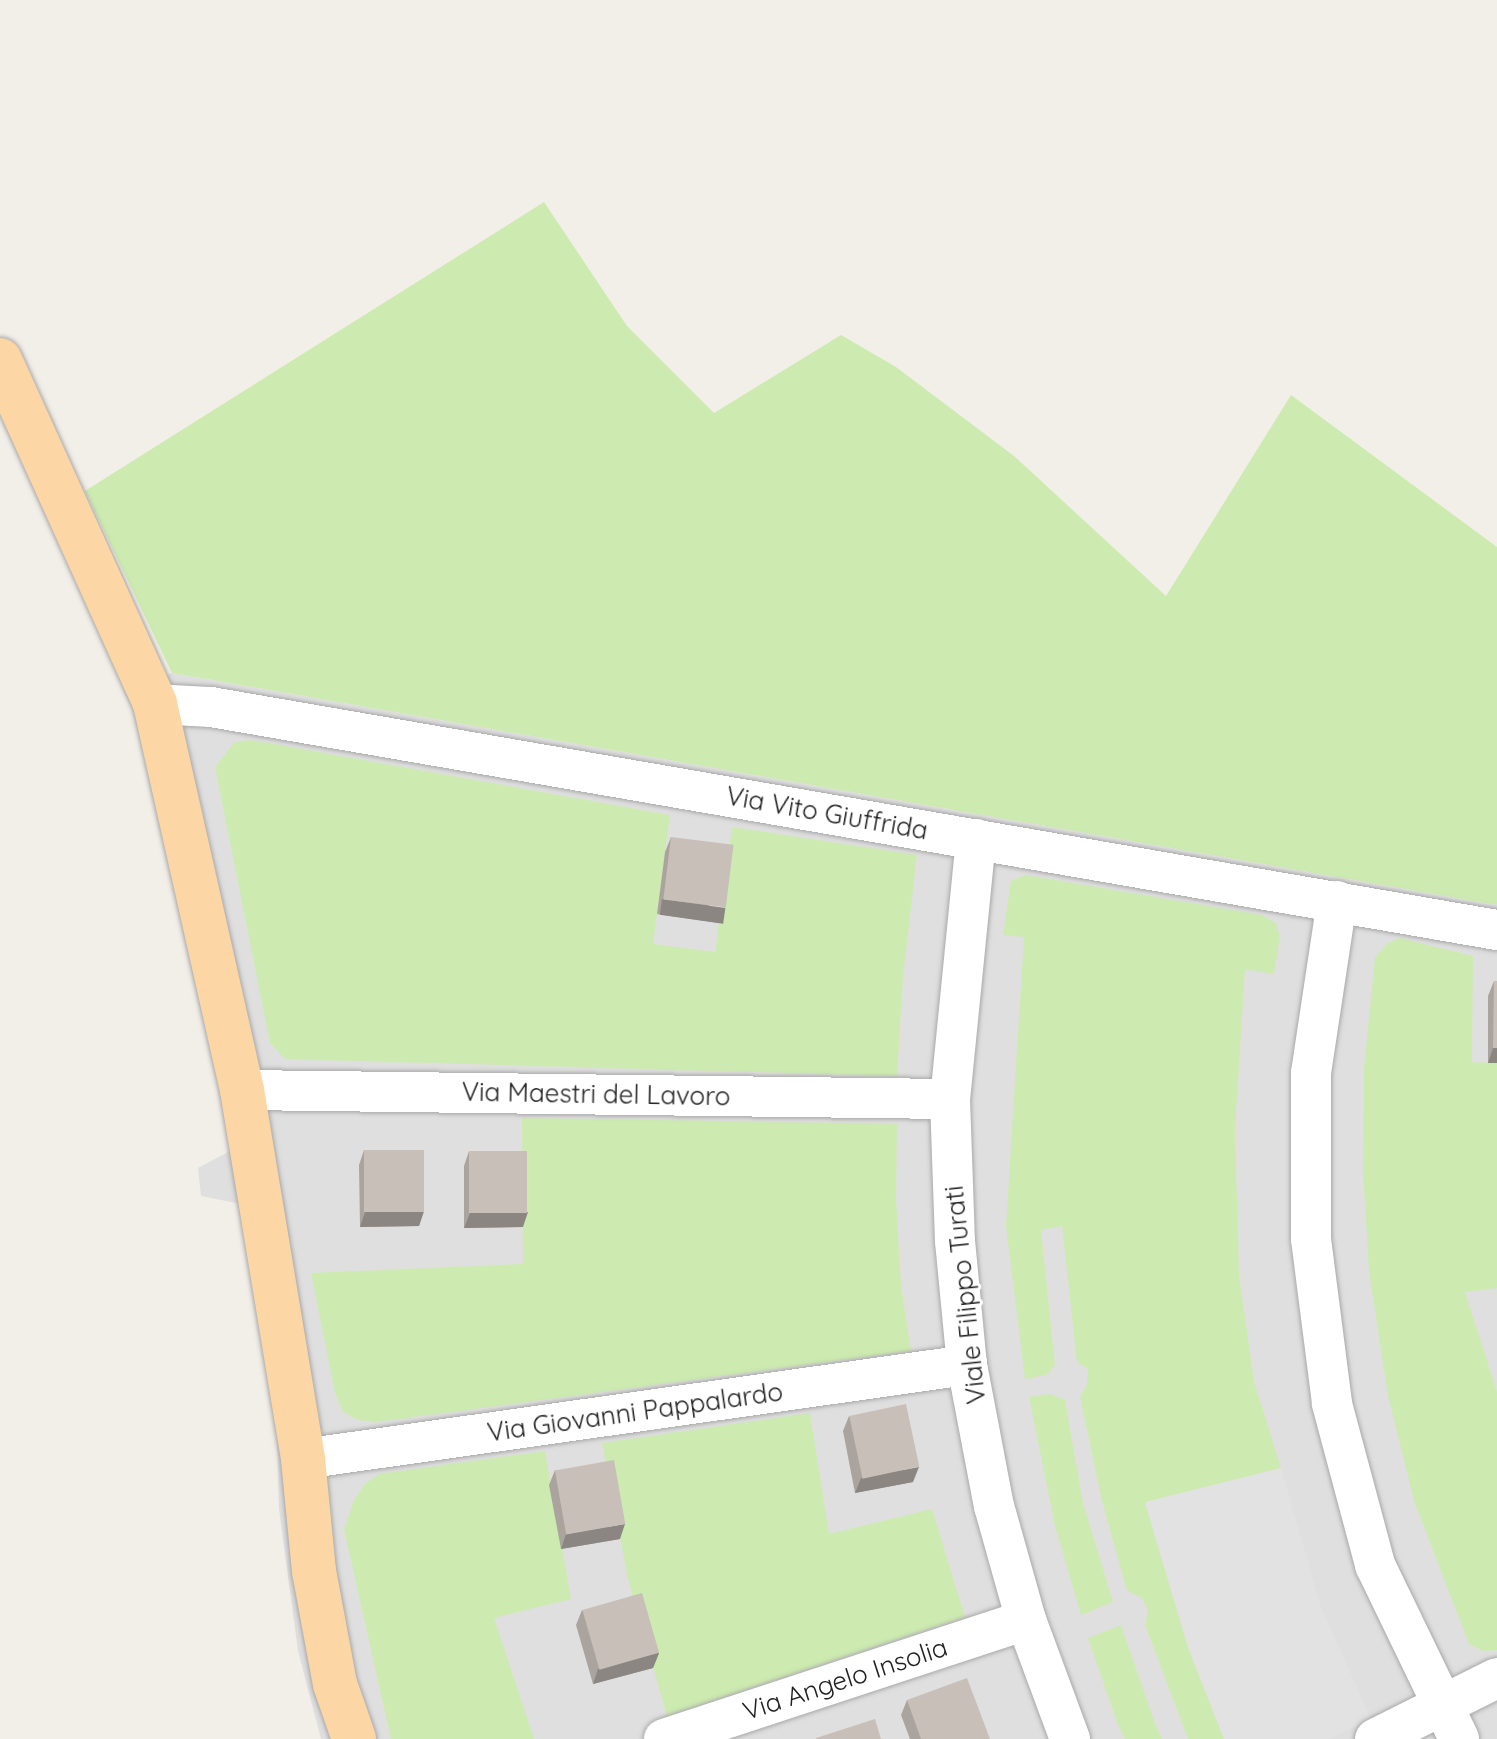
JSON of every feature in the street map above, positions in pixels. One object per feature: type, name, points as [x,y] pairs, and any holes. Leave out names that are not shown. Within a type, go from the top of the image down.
[{"type":"main road","points":[[4,384],[155,704],[242,1090],[303,1459],[314,1571],[335,1684],[354,1739]]},
{"type":"street","name":"Via Vito Giuffrida","points":[[155,704],[211,707],[1497,930]]},
{"type":"street","name":"Viale Filippo Turati","points":[[976,839],[950,1099],[955,1241],[967,1365],[994,1506],[1026,1620],[1070,1739]]},
{"type":"street","points":[[1337,901],[1311,1073],[1311,1239],[1332,1404],[1375,1565],[1450,1723]]},
{"type":"street","name":"Via Maestri del Lavoro","points":[[242,1090],[950,1099]]},
{"type":"street","name":"Via Giovanni Pappalardo","points":[[303,1459],[967,1365]]},
{"type":"street","name":"Via Angelo Insolia","points":[[664,1739],[1026,1620]]},
{"type":"street","points":[[1375,1739],[1450,1723],[1497,1678]]},
{"type":"shaded area","points":[[172,673],[1497,905],[1497,1739],[321,1739],[298,1651],[279,1509],[276,1404],[241,1204],[201,1196],[198,1168],[232,1150],[159,799],[132,707],[124,692]]},
{"type":"shaded area","points":[[1281,1468],[1321,1607],[1371,1719],[1328,1739],[1224,1739],[1188,1647],[1145,1502]]},
{"type":"green space","points":[[544,202],[627,326],[714,413],[841,335],[896,367],[1014,456],[1166,596],[1291,395],[1497,547],[1497,905],[172,673],[85,491]]},
{"type":"green space","points":[[251,740],[670,815],[653,944],[715,952],[732,827],[917,855],[903,977],[897,1076],[285,1059],[270,1043],[215,767],[235,742]]},
{"type":"green space","points":[[1025,875],[1261,915],[1276,923],[1280,937],[1274,974],[1245,969],[1235,1130],[1239,1275],[1254,1381],[1281,1468],[1145,1503],[1188,1647],[1224,1739],[1188,1739],[1145,1625],[1148,1610],[1142,1598],[1127,1591],[1102,1501],[1080,1397],[1087,1384],[1088,1369],[1077,1362],[1062,1226],[1041,1230],[1055,1365],[1047,1375],[1025,1379],[1006,1226],[1024,937],[1003,935],[1011,881]]},
{"type":"green space","points":[[1399,938],[1473,956],[1472,1062],[1497,1063],[1497,1288],[1465,1292],[1497,1392],[1497,1650],[1483,1651],[1469,1644],[1414,1501],[1388,1396],[1369,1271],[1363,1171],[1364,1068],[1375,957],[1387,944]]},
{"type":"green space","points":[[522,1118],[897,1124],[896,1199],[901,1286],[911,1351],[377,1422],[358,1420],[343,1412],[335,1393],[311,1273],[523,1264]]},
{"type":"green space","points":[[1050,1394],[1065,1400],[1083,1503],[1113,1602],[1081,1615],[1055,1526],[1029,1397]]},
{"type":"green space","points":[[810,1413],[829,1534],[932,1509],[965,1617],[667,1716],[628,1579],[602,1443]]},
{"type":"green space","points":[[545,1451],[571,1599],[494,1618],[534,1739],[391,1739],[344,1529],[354,1500],[365,1484],[379,1474]]},
{"type":"green space","points":[[1121,1625],[1162,1739],[1125,1739],[1118,1725],[1088,1638]]},
{"type":"building","points":[[671,837],[734,845],[726,907],[663,900]]},
{"type":"building","points":[[1494,981],[1497,981],[1497,1048],[1493,1048]]},
{"type":"building","points":[[364,1150],[424,1150],[424,1212],[364,1212]]},
{"type":"building","points":[[469,1151],[527,1151],[527,1213],[469,1213]]},
{"type":"building","points":[[906,1404],[919,1467],[863,1479],[849,1416]]},
{"type":"building","points":[[614,1460],[625,1524],[566,1534],[555,1470]]},
{"type":"building","points":[[642,1593],[659,1653],[599,1670],[582,1610]]},
{"type":"building","points":[[967,1678],[990,1739],[921,1739],[907,1700]]},
{"type":"building","points":[[875,1719],[881,1739],[816,1739],[816,1738]]}]
